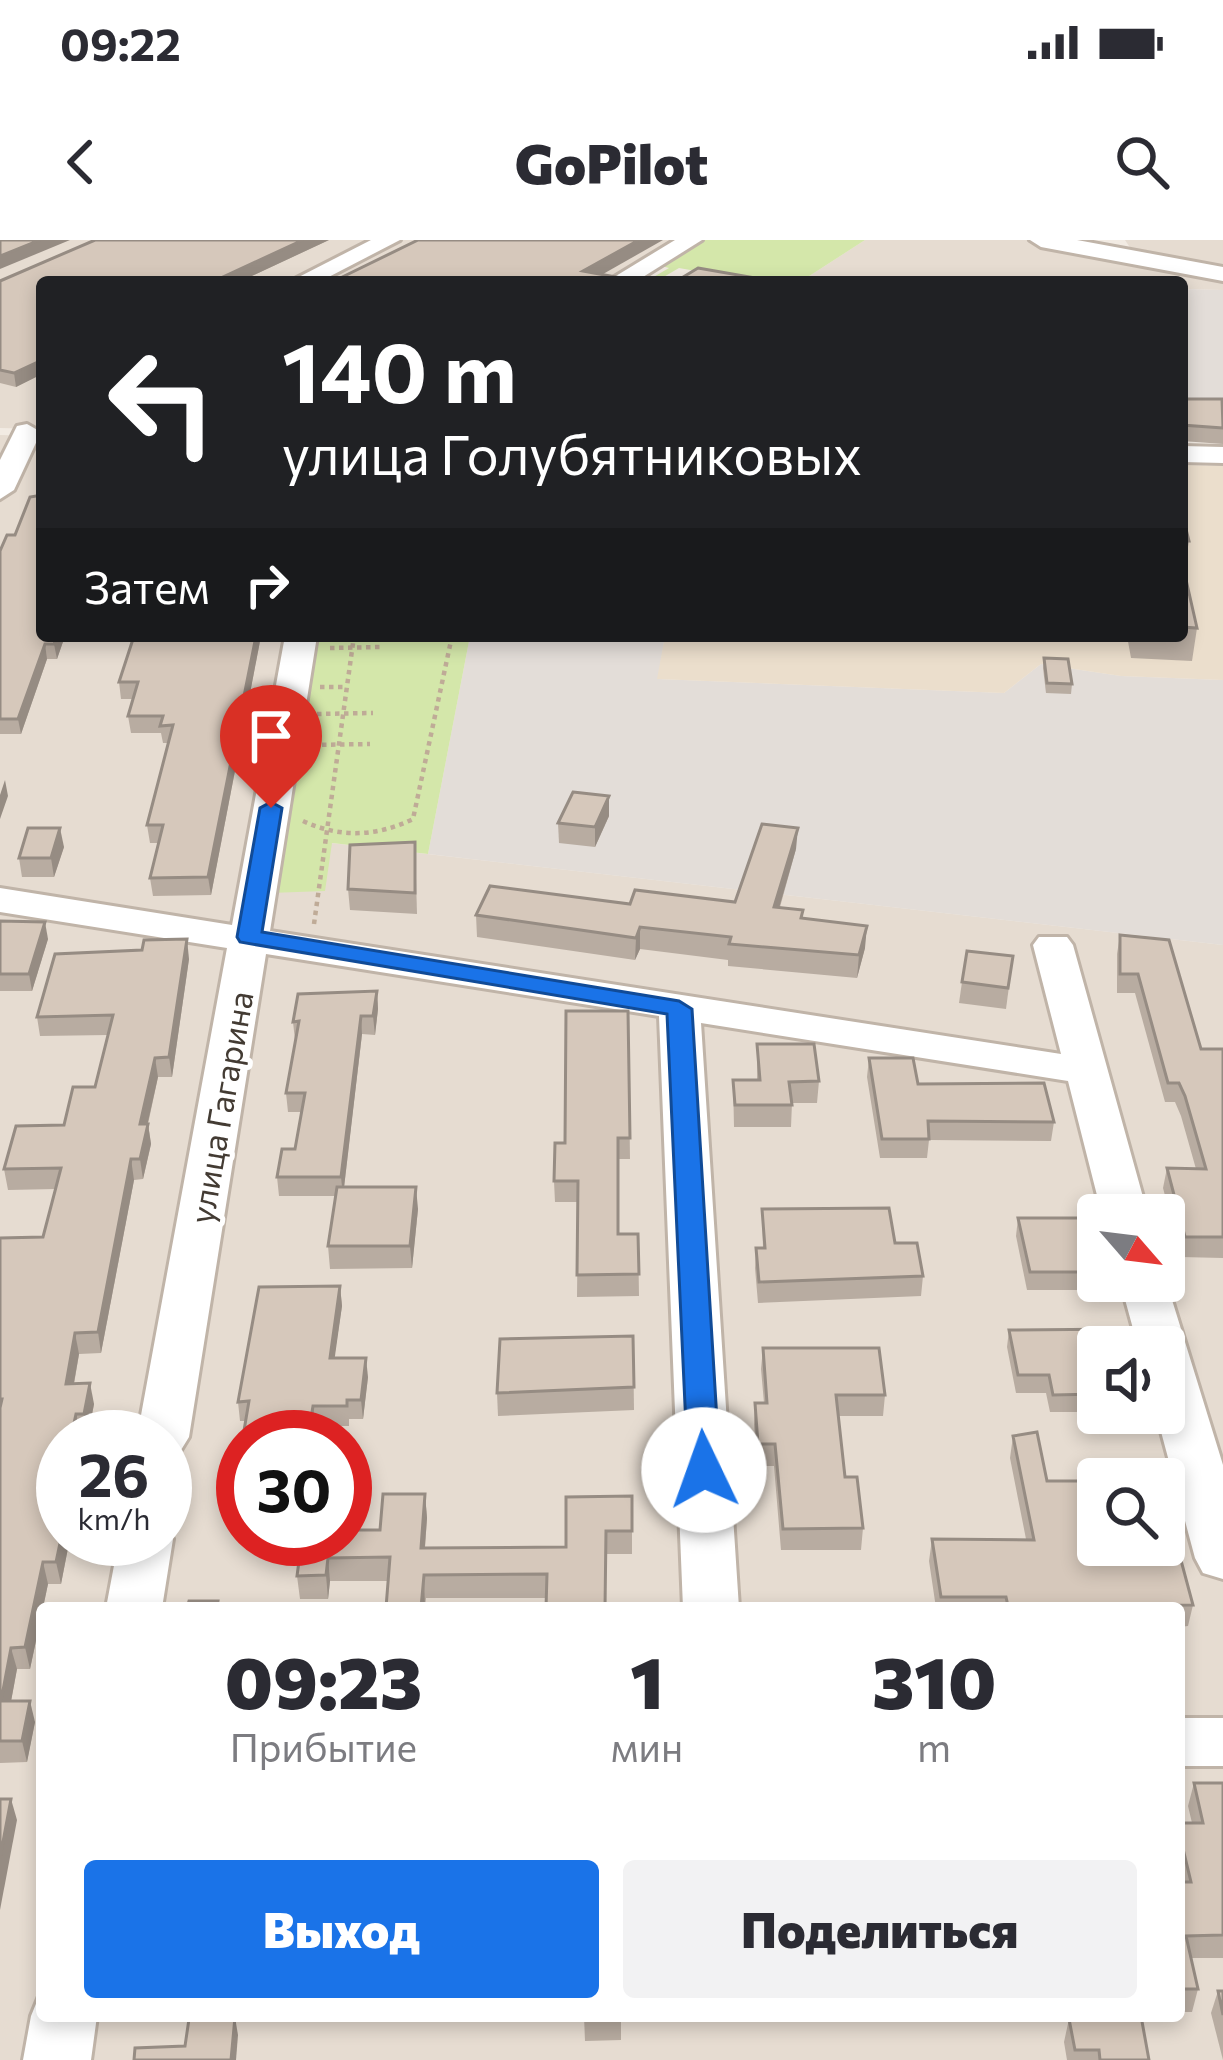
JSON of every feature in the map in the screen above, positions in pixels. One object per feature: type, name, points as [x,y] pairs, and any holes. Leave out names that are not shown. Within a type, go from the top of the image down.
[{"type":"street","points":[[313,276],[388,240]]},
{"type":"street","points":[[628,276],[691,240]]},
{"type":"street","points":[[1041,240],[1223,274]]},
{"type":"street","points":[[0,490],[22,425]]},
{"type":"street","points":[[1188,454],[1223,455]]},
{"type":"street","name":"улица Гагарина","points":[[168,1410],[249,937],[311,652]]},
{"type":"street","points":[[0,900],[1084,1071]]},
{"type":"street","points":[[1054,945],[1119,1194]]},
{"type":"street","points":[[679,1009],[711,1602]]},
{"type":"street","points":[[1185,1426],[1223,1558]]},
{"type":"street","points":[[135,1602],[141,1566]]},
{"type":"street","points":[[1185,1742],[1223,1742]]},
{"type":"street","points":[[56,2060],[63,2022]]},
{"type":"path","points":[[326,642],[326,648],[381,647]]},
{"type":"path","points":[[311,948],[353,642]]},
{"type":"path","points":[[299,817],[327,831],[372,833],[413,819],[451,642]]},
{"type":"path","points":[[308,763],[319,687],[311,652]]},
{"type":"path","points":[[319,687],[347,687]]},
{"type":"path","points":[[315,714],[373,713]]},
{"type":"path","points":[[310,745],[370,744]]},
{"type":"shaded area","points":[[0,240],[684,240],[621,276],[36,276],[36,429],[0,428]]},
{"type":"shaded area","points":[[865,240],[1083,240],[1131,249],[1125,240],[1223,240],[1223,290],[1188,289],[1188,276],[809,276]]},
{"type":"shaded area","points":[[1188,289],[1223,290],[1223,409],[1188,407]]},
{"type":"shaded area","points":[[0,435],[36,436],[36,642],[314,642],[331,843],[1223,945],[1223,2060],[0,2060]]},
{"type":"shaded area","points":[[1188,465],[1223,466],[1223,680],[1121,676],[1041,664],[1004,693],[657,679],[664,642],[1188,642]]},
{"type":"shaded area","points":[[469,642],[664,642],[658,679],[1004,693],[1041,664],[1121,676],[1223,680],[1223,945],[428,854]]},
{"type":"green space","points":[[700,240],[865,240],[809,276],[724,276],[679,268],[655,276],[669,268],[657,265]]},
{"type":"green space","points":[[312,642],[469,642],[428,854],[332,843],[325,891],[270,893]]},
{"type":"building","points":[[0,240],[40,240],[0,256]]},
{"type":"building","points":[[95,240],[303,240],[225,276],[36,276],[36,363],[14,373],[0,370],[0,281]]},
{"type":"building","points":[[418,240],[639,240],[583,271],[610,276],[344,276]]},
{"type":"building","points":[[698,268],[744,276],[685,276]]},
{"type":"building","points":[[1188,399],[1222,399],[1223,428],[1188,425]]},
{"type":"building","points":[[36,496],[36,642],[55,642],[45,644],[18,719],[0,719],[0,551],[7,535],[15,535],[30,497]]},
{"type":"building","points":[[1188,588],[1197,628],[1188,627]]},
{"type":"building","points":[[132,642],[255,642],[208,877],[150,878],[163,825],[147,825],[173,725],[160,726],[163,716],[128,716],[138,682],[119,682]]},
{"type":"building","points":[[1044,658],[1068,659],[1072,684],[1047,683]]},
{"type":"building","points":[[573,792],[609,796],[595,827],[558,823]]},
{"type":"building","points":[[762,824],[798,828],[774,907],[803,910],[801,918],[867,926],[859,955],[729,944],[731,937],[640,927],[636,938],[476,915],[490,886],[630,904],[635,890],[735,902]]},
{"type":"building","points":[[28,828],[60,828],[51,858],[19,858]]},
{"type":"building","points":[[415,842],[415,893],[348,889],[350,845]]},
{"type":"building","points":[[0,921],[45,922],[29,974],[0,974]]},
{"type":"building","points":[[1120,935],[1169,940],[1201,1049],[1223,1049],[1223,1237],[1185,1237],[1185,1194],[1174,1194],[1167,1168],[1206,1169],[1185,1096],[1179,1083],[1168,1083],[1138,974],[1120,974]]},
{"type":"building","points":[[187,939],[169,1057],[155,1058],[140,1124],[148,1124],[140,1159],[131,1159],[98,1332],[75,1333],[66,1384],[90,1383],[85,1410],[36,1410],[36,1566],[42,1566],[25,1647],[11,1648],[1,1701],[30,1701],[22,1741],[0,1741],[0,1238],[43,1237],[61,1168],[4,1169],[16,1126],[64,1125],[73,1087],[95,1087],[113,1015],[37,1017],[55,954],[142,950],[144,940]]},
{"type":"building","points":[[967,951],[1013,956],[1008,988],[962,982]]},
{"type":"building","points":[[377,991],[373,1016],[361,1016],[341,1177],[277,1177],[282,1149],[295,1149],[305,1093],[286,1093],[299,1021],[293,1022],[298,994]]},
{"type":"building","points":[[566,1011],[628,1011],[630,1138],[618,1138],[618,1234],[638,1234],[639,1274],[577,1275],[578,1181],[554,1181],[555,1143],[565,1143]]},
{"type":"building","points":[[757,1044],[814,1044],[819,1081],[789,1082],[792,1105],[735,1105],[733,1080],[760,1080]]},
{"type":"building","points":[[869,1058],[913,1058],[918,1084],[1044,1083],[1054,1122],[928,1121],[929,1139],[882,1139]]},
{"type":"building","points":[[337,1187],[416,1187],[410,1246],[328,1246]]},
{"type":"building","points":[[889,1208],[895,1243],[917,1243],[923,1276],[759,1282],[756,1248],[765,1248],[762,1209]]},
{"type":"building","points":[[1018,1218],[1077,1218],[1077,1272],[1030,1272]]},
{"type":"building","points":[[340,1286],[330,1358],[366,1358],[361,1400],[347,1400],[347,1406],[313,1406],[312,1410],[247,1410],[249,1401],[238,1402],[259,1287]]},
{"type":"building","points":[[1077,1329],[1077,1394],[1053,1395],[1049,1375],[1018,1375],[1009,1330]]},
{"type":"building","points":[[633,1336],[634,1387],[497,1393],[500,1339]]},
{"type":"building","points":[[763,1348],[879,1348],[885,1395],[836,1395],[845,1477],[857,1477],[863,1528],[783,1529],[775,1444],[758,1444],[755,1403],[767,1403]]},
{"type":"building","points":[[1037,1432],[1047,1481],[1077,1481],[1077,1566],[1183,1566],[1193,1605],[941,1597],[932,1539],[1034,1540],[1013,1436]]},
{"type":"building","points":[[383,1494],[425,1494],[421,1548],[566,1547],[566,1497],[632,1496],[632,1531],[606,1531],[605,1602],[546,1602],[547,1574],[424,1575],[422,1602],[386,1602],[390,1557],[372,1557],[372,1530],[380,1530]]},
{"type":"building","points":[[298,1566],[327,1566],[326,1575],[297,1576]]},
{"type":"building","points":[[1194,1783],[1223,1783],[1223,1935],[1186,1936],[1198,1989],[1185,1989],[1185,1882],[1191,1882],[1185,1823],[1203,1823]]},
{"type":"building","points":[[0,1799],[11,1799],[0,1858]]},
{"type":"building","points":[[189,2022],[235,2022],[231,2060],[134,2060],[135,2048],[185,2046]]},
{"type":"building","points":[[1070,2022],[1142,2022],[1149,2060],[1100,2060],[1099,2050],[1075,2050]]},
{"type":"route","points":[[271,808],[249,937],[679,1009],[704,1470]]}]
